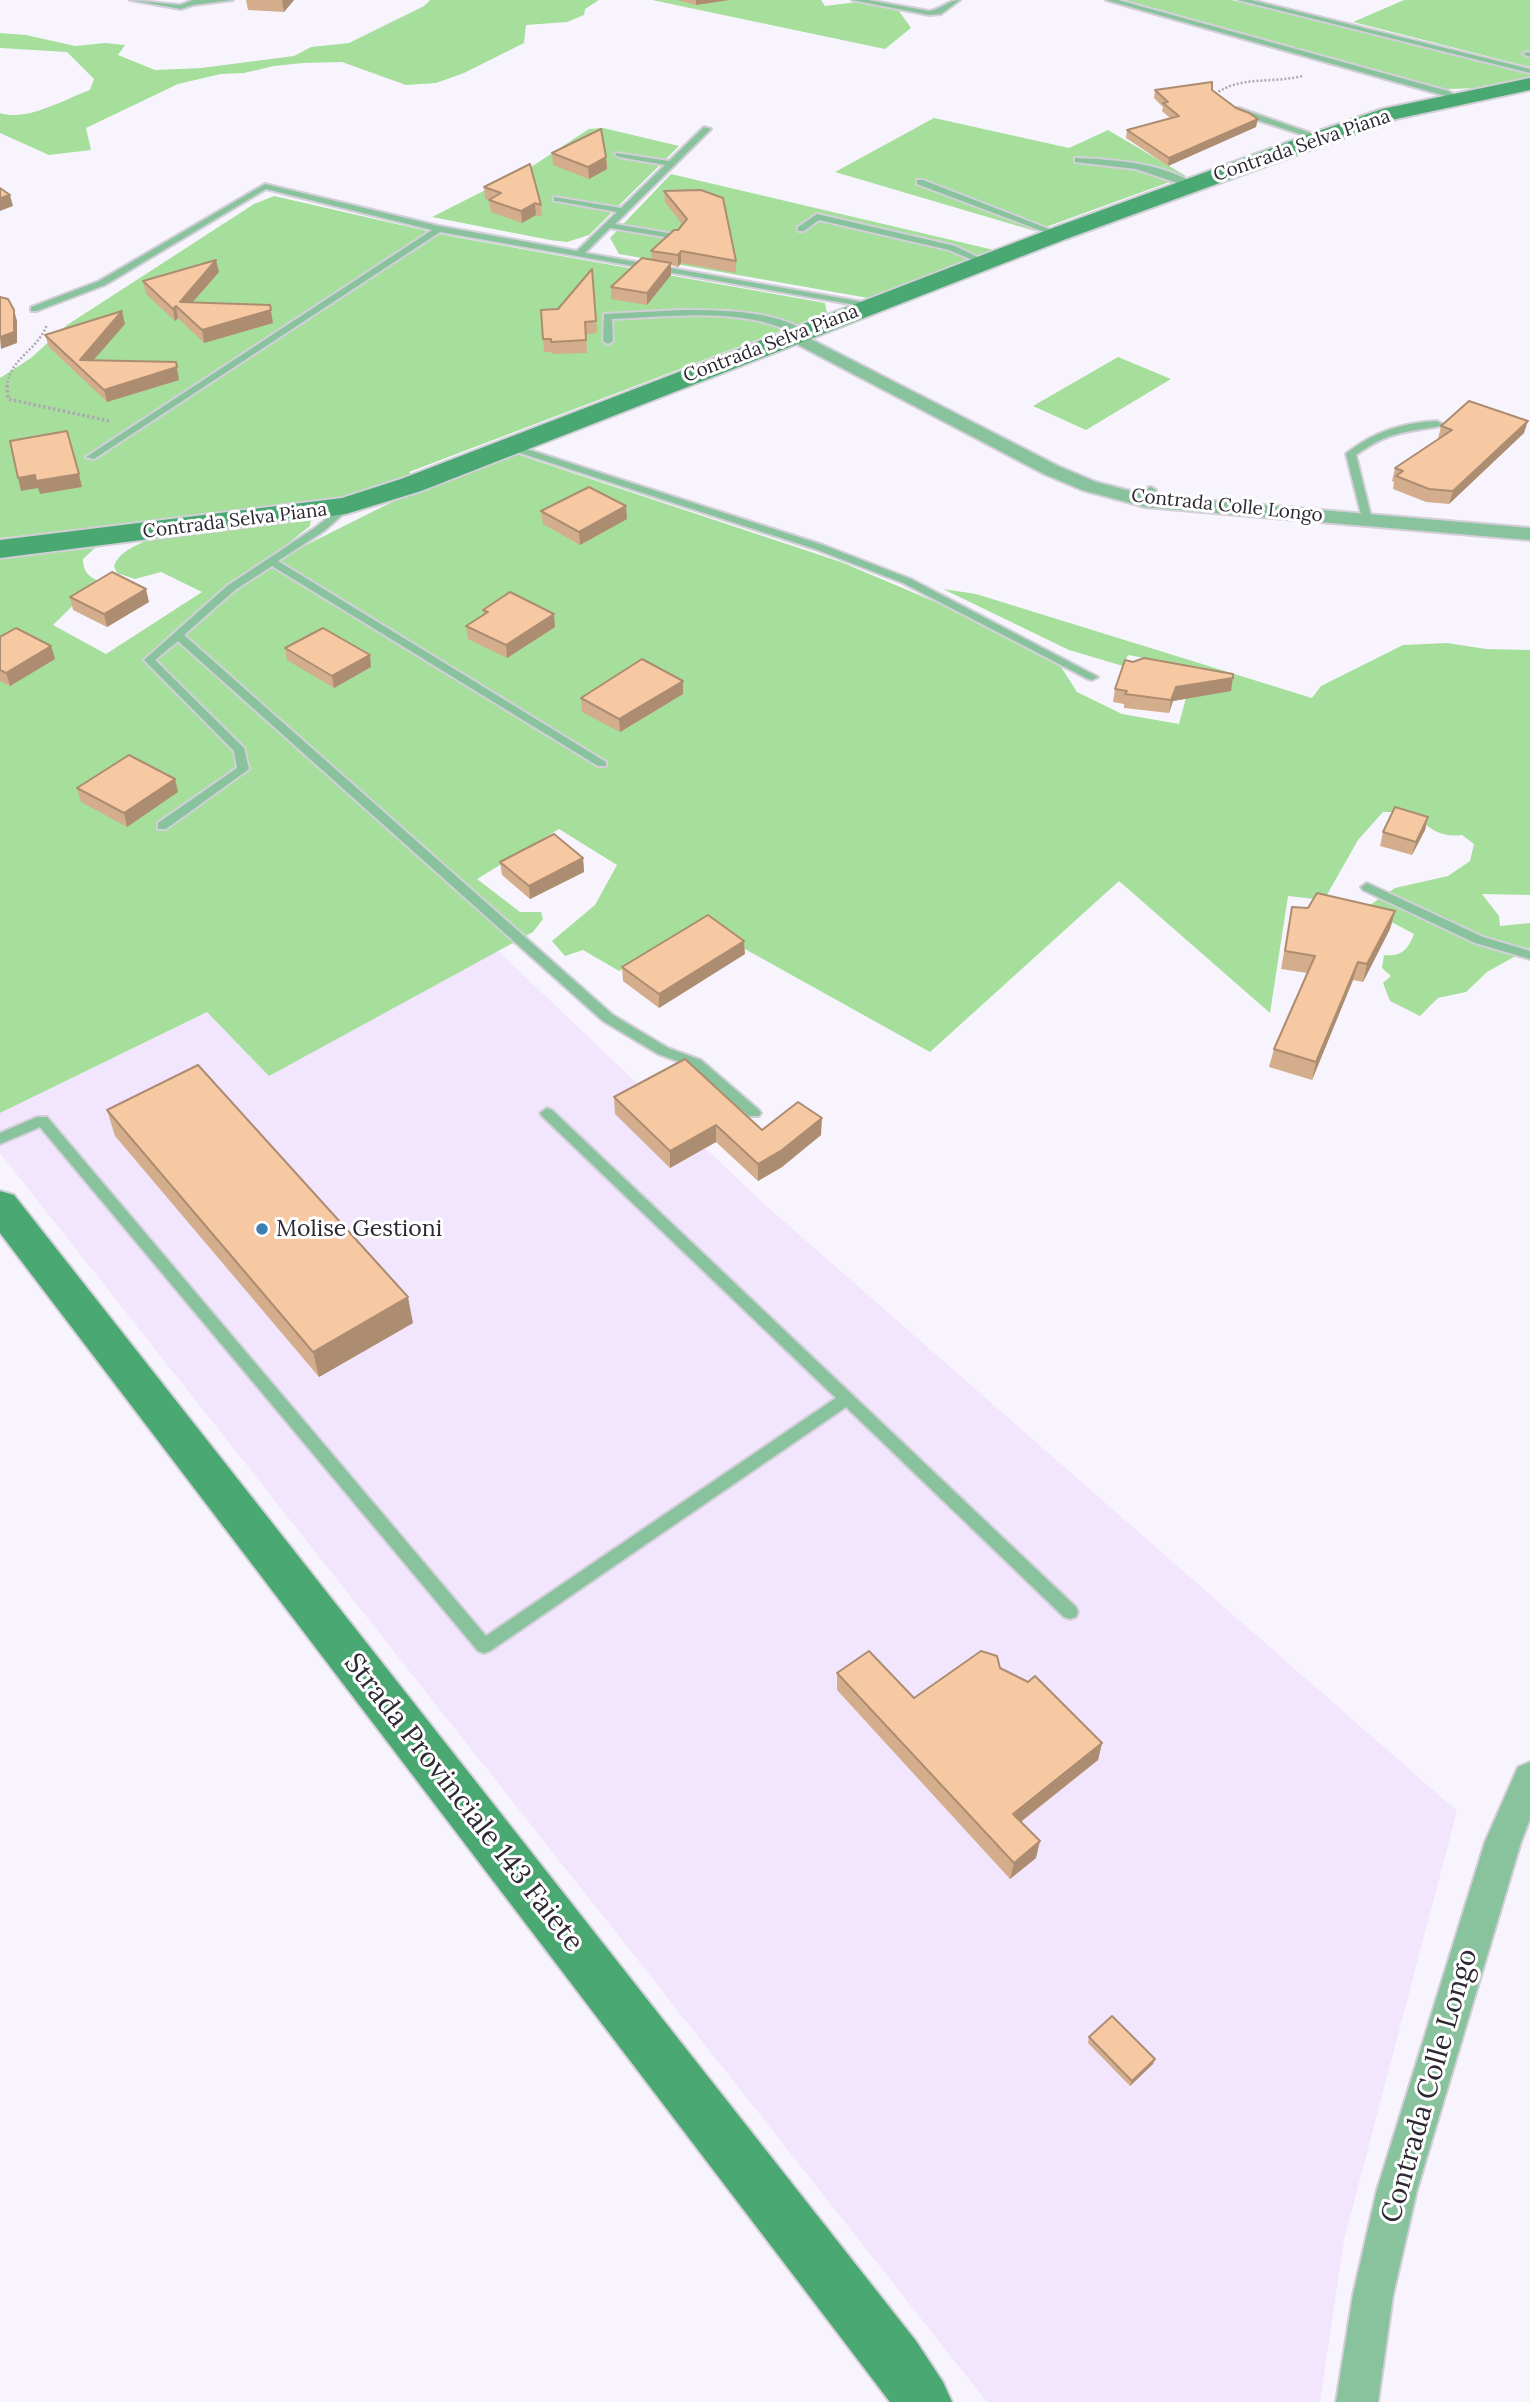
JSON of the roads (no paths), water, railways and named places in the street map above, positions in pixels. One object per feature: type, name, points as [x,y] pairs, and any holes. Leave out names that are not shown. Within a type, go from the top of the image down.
[{"type":"street","name":"Contrada Selva Piana","points":[[0,548],[346,506],[411,485],[984,262],[1321,138],[1390,114],[1530,84]]},
{"type":"street","name":"Contrada Colle Longo","points":[[797,334],[1051,470],[1089,486],[1148,496],[1367,520],[1530,534]]},
{"type":"street","name":"Strada Provinciale 143 Faiete","points":[[0,1205],[896,2361],[923,2402]]},
{"type":"street","name":"Contrada Colle Longo","points":[[1357,2402],[1373,2295],[1396,2190],[1503,1842],[1530,1778]]},
{"type":"lane","points":[[134,0],[168,7],[229,0]]},
{"type":"lane","points":[[856,0],[929,13],[938,12],[956,0]]},
{"type":"lane","points":[[1110,0],[1344,64],[1456,98]]},
{"type":"lane","points":[[1242,0],[1530,71]]},
{"type":"lane","points":[[1215,94],[1239,112],[1321,138]]},
{"type":"lane","points":[[579,254],[707,129]]},
{"type":"lane","points":[[619,155],[671,164]]},
{"type":"lane","points":[[1078,160],[1128,164],[1158,170],[1192,185]]},
{"type":"lane","points":[[920,182],[1058,234]]},
{"type":"lane","points":[[34,309],[102,283],[265,186],[439,229],[869,306]]},
{"type":"lane","points":[[558,199],[623,211]]},
{"type":"lane","points":[[801,229],[817,217],[952,248],[984,262]]},
{"type":"lane","points":[[608,225],[674,237]]},
{"type":"lane","points":[[90,457],[439,229]]},
{"type":"lane","points":[[608,341],[607,316],[745,313],[778,320],[797,334]]},
{"type":"lane","points":[[1367,520],[1351,454],[1368,440],[1401,426],[1437,424]]},
{"type":"lane","points":[[508,446],[819,547],[907,581],[1093,677]]},
{"type":"lane","points":[[162,826],[243,769],[240,750],[149,660],[231,588],[320,529],[346,506]]},
{"type":"lane","points":[[271,561],[602,764]]},
{"type":"lane","points":[[178,635],[608,1018],[663,1051],[696,1063],[754,1113]]},
{"type":"lane","points":[[1367,887],[1479,940],[1530,955]]},
{"type":"lane","points":[[547,1113],[1070,1612]]},
{"type":"lane","points":[[0,1139],[42,1120],[484,1646],[846,1399]]},
{"type":"place","name":"Molise Gestioni","points":[[262,1229]]}]
